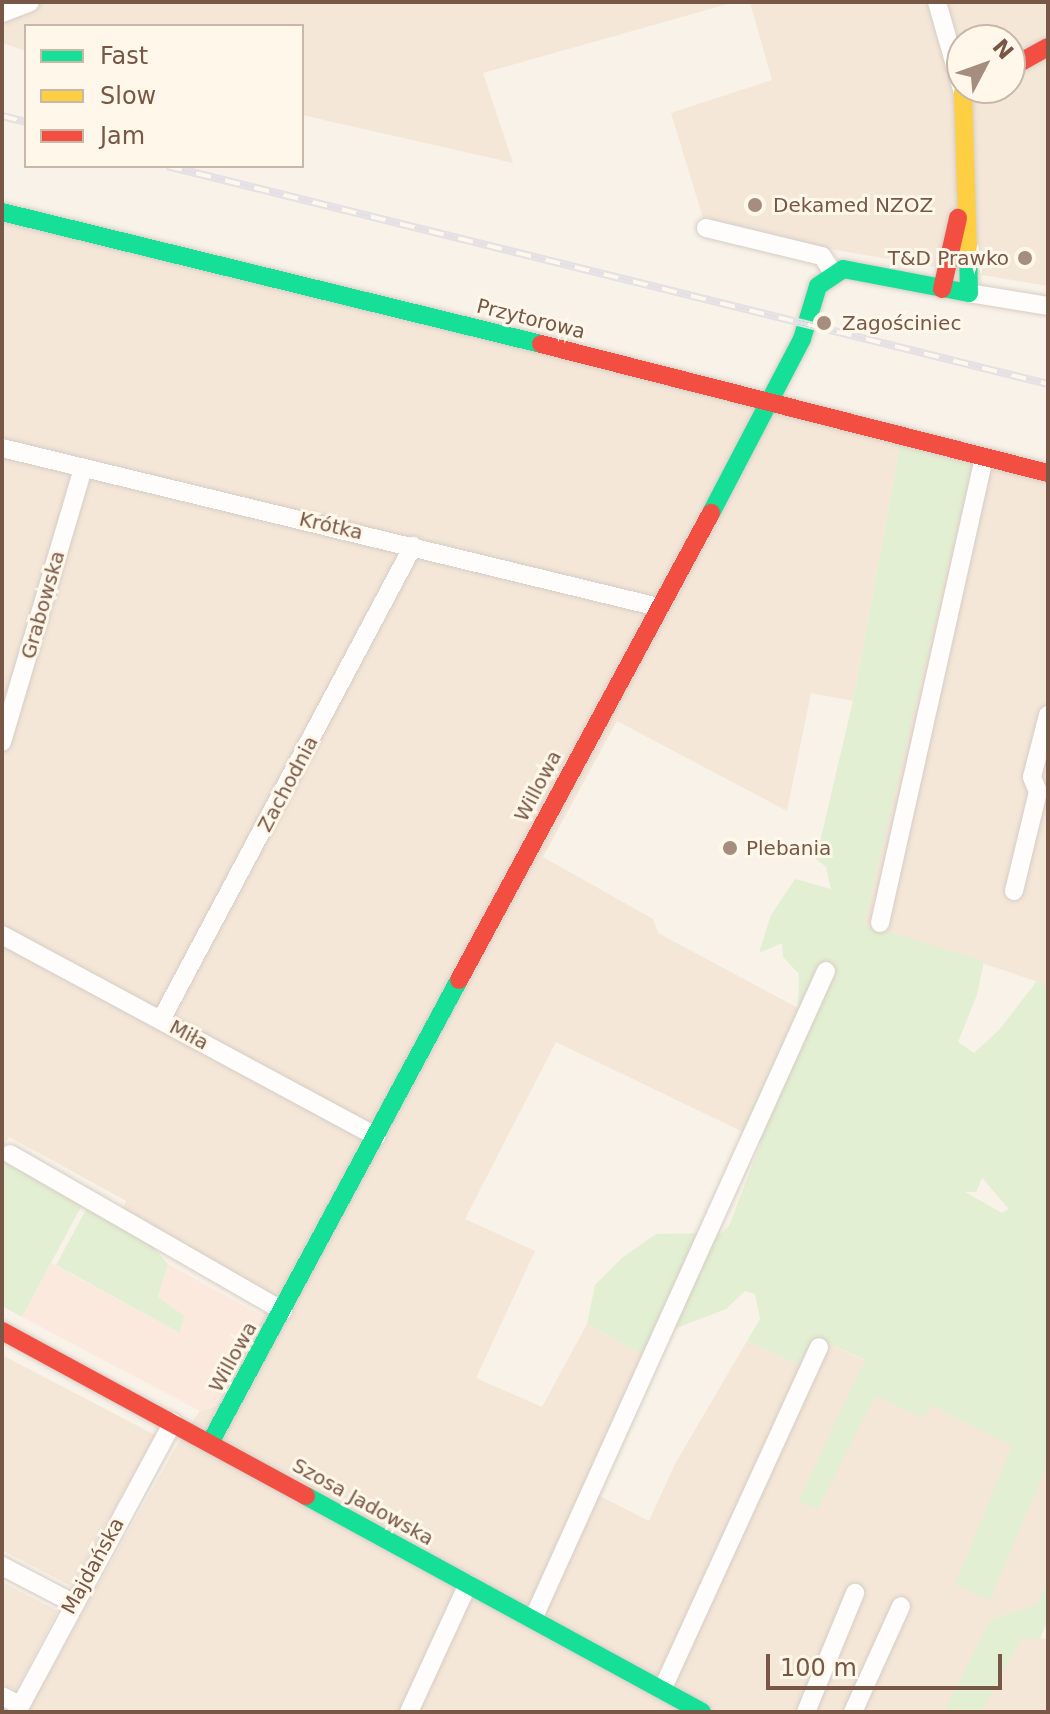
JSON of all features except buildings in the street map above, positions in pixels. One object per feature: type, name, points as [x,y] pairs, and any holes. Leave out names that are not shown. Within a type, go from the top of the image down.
[{"type":"street","points":[[2,13],[30,2]]},
{"type":"street","points":[[937,2],[946,28]]},
{"type":"street","points":[[1026,59],[1048,47]]},
{"type":"street","points":[[967,104],[963,194],[971,262],[969,293]]},
{"type":"street","points":[[942,289],[963,194]]},
{"type":"street","name":"Przytorowa","points":[[2,212],[772,400],[1048,473]]},
{"type":"street","points":[[706,228],[822,256],[832,271],[852,270],[942,289],[1048,306]]},
{"type":"street","name":"Willowa","points":[[210,1443],[772,400],[802,339],[818,286],[832,271]]},
{"type":"street","name":"Krótka","points":[[2,448],[658,607]]},
{"type":"street","points":[[880,923],[984,457]]},
{"type":"street","name":"Grabowska","points":[[2,742],[83,468]]},
{"type":"street","name":"Zachodnia","points":[[161,1020],[413,546]]},
{"type":"street","points":[[1014,891],[1038,792],[1032,777],[1048,715]]},
{"type":"street","name":"Miła","points":[[2,935],[376,1136]]},
{"type":"street","points":[[533,1619],[826,971]]},
{"type":"street","points":[[10,1154],[283,1311]]},
{"type":"street","name":"Szosa Jadowska","points":[[2,1331],[702,1712]]},
{"type":"street","points":[[662,1690],[819,1347]]},
{"type":"street","name":"Majdańska","points":[[18,1709],[173,1422]]},
{"type":"street","points":[[2,1566],[73,1603]]},
{"type":"street","points":[[409,1712],[468,1584]]},
{"type":"street","points":[[806,1712],[855,1593]]},
{"type":"street","points":[[853,1712],[901,1606]]},
{"type":"street","points":[[2,1696],[18,1709]]},
{"type":"shaded area","points":[[2,2],[735,2],[483,73],[513,163],[304,115],[304,24],[24,24],[24,50],[2,43]]},
{"type":"shaded area","points":[[750,2],[1048,2],[1048,286],[706,228],[671,113],[772,80]]},
{"type":"shaded area","points":[[2,212],[1048,473],[1048,985],[864,924],[971,464],[900,446],[853,701],[811,693],[787,811],[617,721],[543,857],[653,919],[658,933],[798,1008],[741,1131],[556,1042],[465,1219],[535,1251],[476,1378],[542,1407],[587,1324],[656,1362],[598,1495],[649,1521],[675,1464],[747,1341],[798,1364],[819,1339],[1048,1447],[1048,1579],[1023,1637],[1048,1639],[1048,1712],[27,1712],[177,1445],[200,1411],[216,1406],[272,1299],[120,1213],[126,1201],[9,1137],[2,1149]]},
{"type":"shaded area","points":[[51,1263],[180,1333],[184,1316],[158,1298],[168,1264],[263,1316],[215,1406],[200,1411],[22,1317]]},
{"type":"shaded area","points":[[2,1355],[155,1435],[71,1586],[2,1550]]},
{"type":"shaded area","points":[[2,1582],[58,1611],[16,1690],[2,1683]]},
{"type":"green space","points":[[900,446],[972,464],[864,924],[984,961],[977,995],[958,1042],[974,1053],[999,1030],[1037,981],[1048,985],[1048,1463],[990,1600],[955,1584],[1012,1446],[931,1405],[924,1418],[875,1396],[818,1509],[798,1502],[865,1360],[819,1339],[798,1364],[747,1341],[760,1319],[755,1294],[745,1291],[726,1309],[671,1330],[656,1362],[587,1324],[595,1285],[622,1258],[656,1234],[722,1233],[729,1226],[761,1143],[741,1131],[798,1008],[799,974],[783,957],[782,943],[759,953],[771,915],[795,879],[831,889],[826,867],[816,859],[853,701]],"holes":[[[982,1178],[1009,1209],[1002,1213],[965,1192],[976,1192]]]},
{"type":"green space","points":[[2,1160],[82,1205],[22,1317],[2,1306]]},
{"type":"green space","points":[[87,1208],[149,1242],[168,1264],[158,1297],[184,1316],[180,1333],[56,1265]]},
{"type":"green space","points":[[1048,1579],[1048,1620],[1040,1639],[1022,1638],[981,1712],[944,1712],[990,1620],[1037,1604]]},
{"type":"railway","points":[[2,116],[24,122]]},
{"type":"railway","points":[[175,168],[1048,384]]},
{"type":"traffic: fast","points":[[2,212],[541,344]]},
{"type":"traffic: fast","points":[[711,513],[802,339],[818,286],[843,269],[969,293],[968,252]]},
{"type":"traffic: fast","points":[[210,1443],[459,980]]},
{"type":"traffic: fast","points":[[306,1496],[702,1712]]},
{"type":"traffic: slow","points":[[963,104],[968,252]]},
{"type":"traffic: jam","points":[[1026,59],[1048,47]]},
{"type":"traffic: jam","points":[[942,289],[958,218]]},
{"type":"traffic: jam","points":[[541,344],[1048,473]]},
{"type":"traffic: jam","points":[[459,980],[711,513]]},
{"type":"traffic: jam","points":[[2,1331],[306,1496]]},
{"type":"place","name":"Dekamed NZOZ","points":[[755,205]]},
{"type":"place","name":"T&D Prawko","points":[[1025,258]]},
{"type":"place","name":"Zagościniec","points":[[824,323]]},
{"type":"place","name":"Plebania","points":[[730,848]]}]
